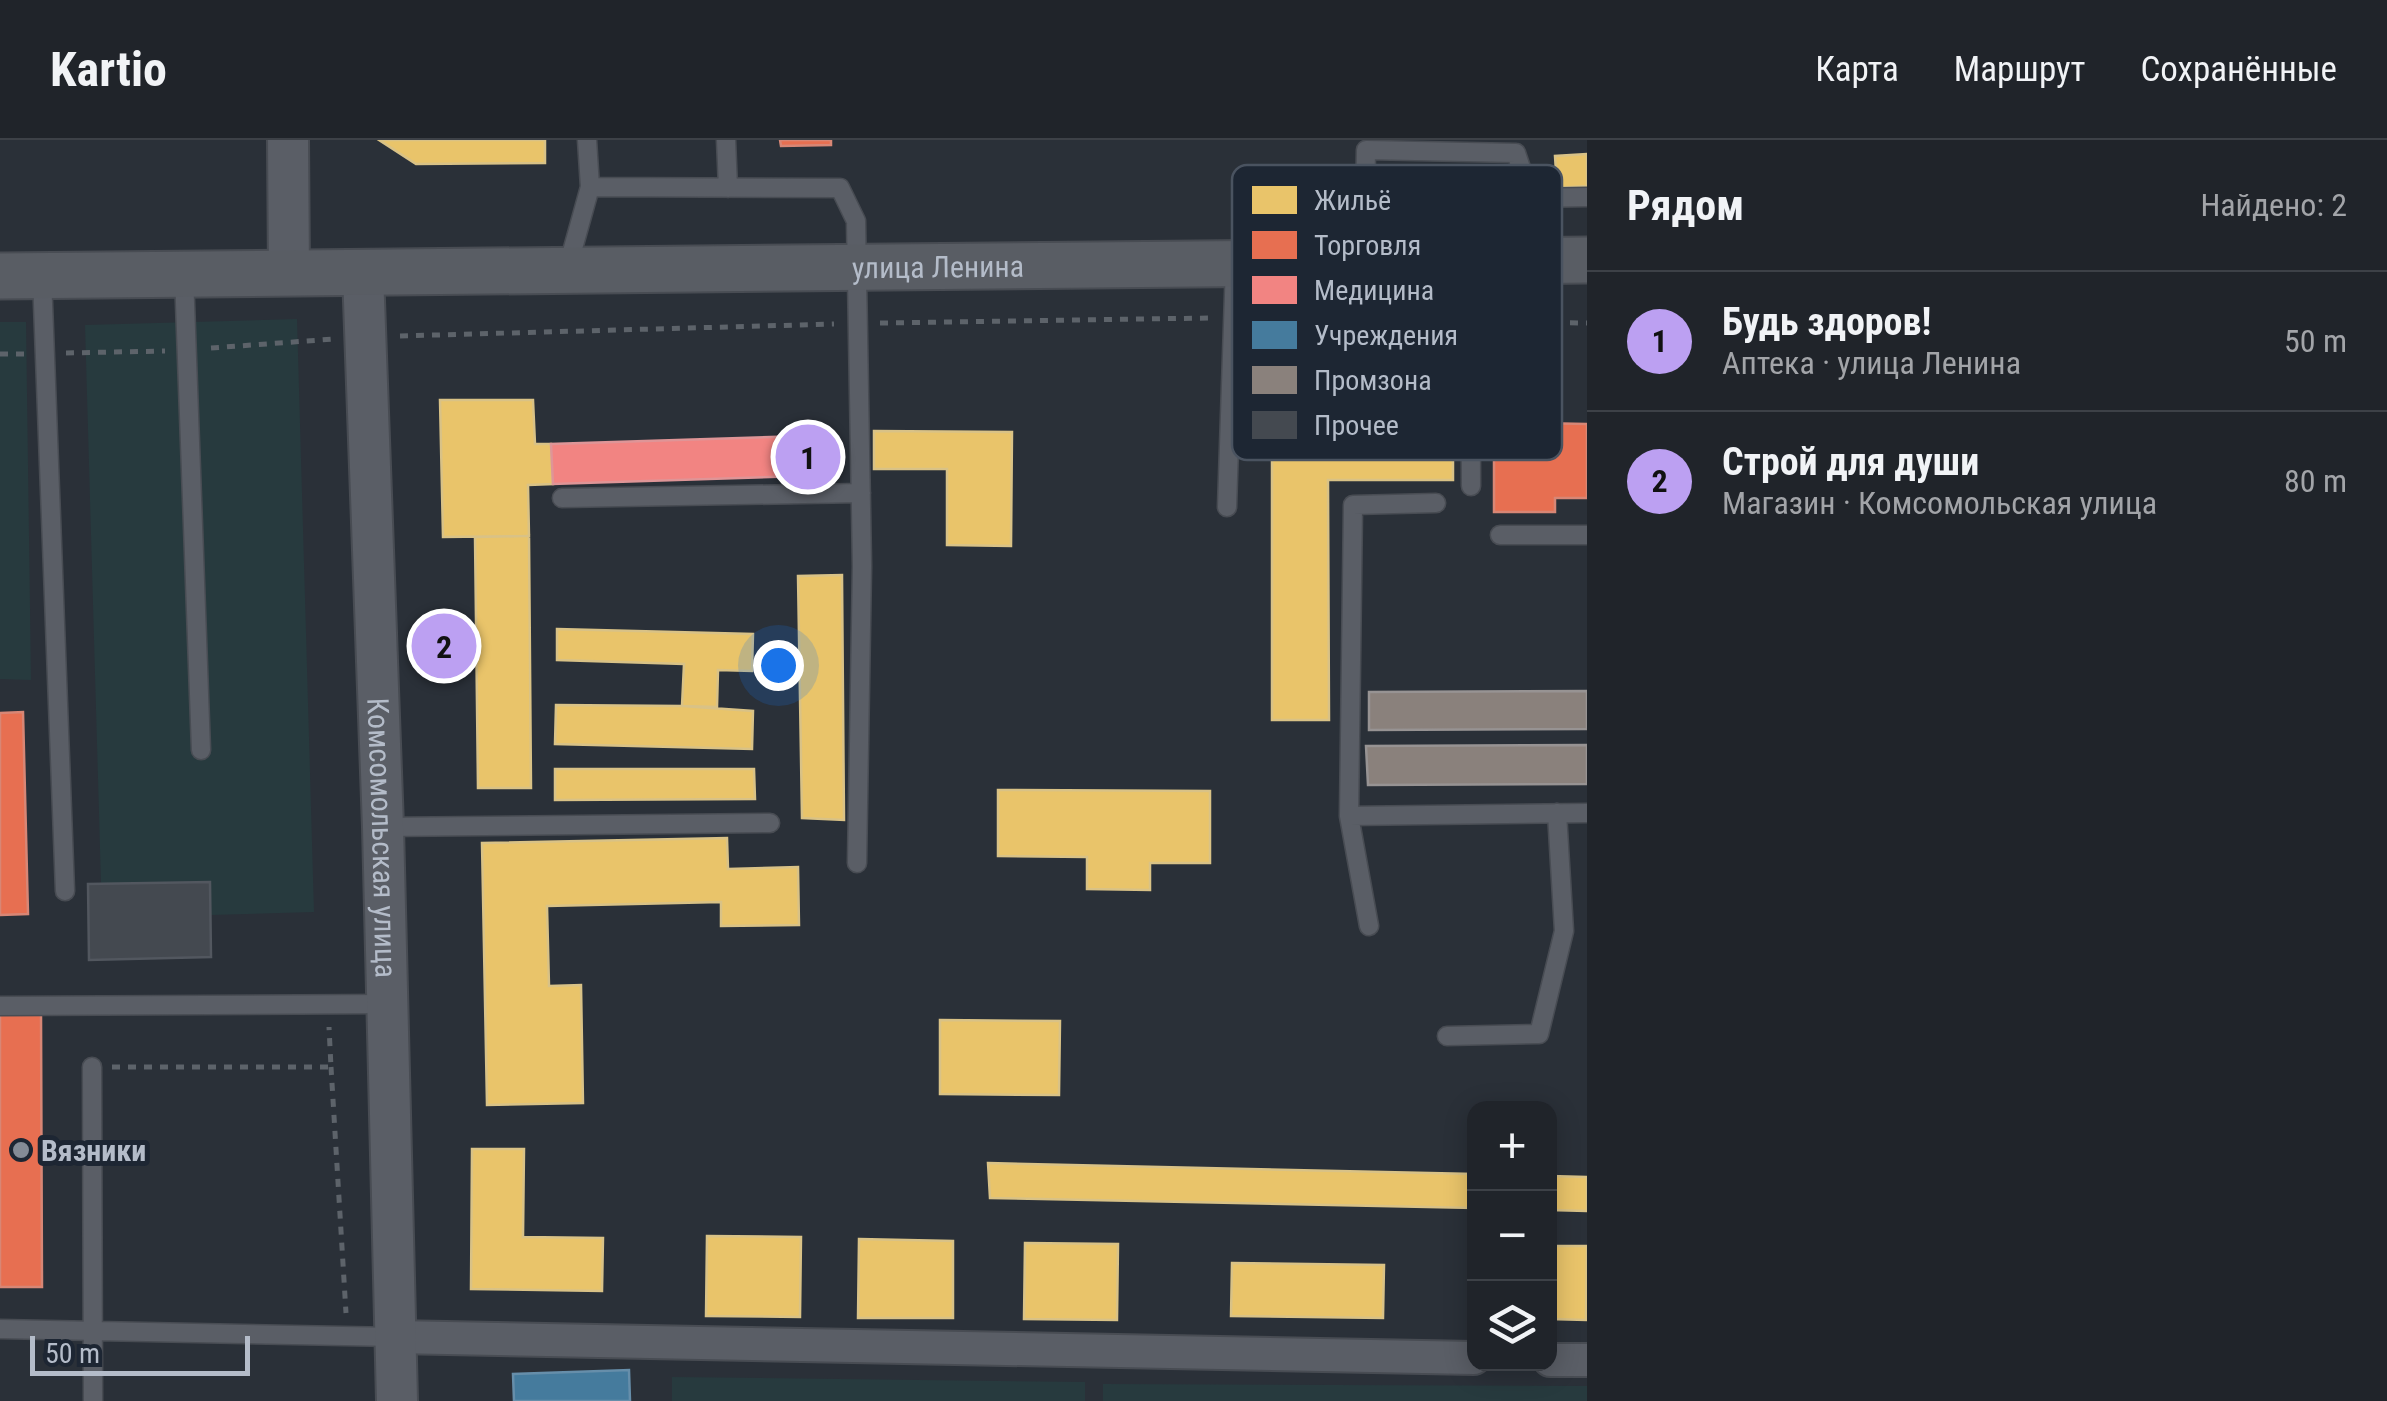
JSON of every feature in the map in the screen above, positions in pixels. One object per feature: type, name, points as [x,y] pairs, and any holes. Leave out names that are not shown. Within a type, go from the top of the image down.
[{"type":"main road","name":"улица Ленина","points":[[21,276],[1232,264]]},
{"type":"street","points":[[288,140],[289,274]]},
{"type":"street","name":"Комсомольская улица","points":[[363,272],[384,827],[398,1401]]},
{"type":"street","points":[[395,1338],[1467,1358]]},
{"type":"street","points":[[1557,1360],[1587,1360]]},
{"type":"lane","points":[[567,270],[590,186],[587,140]]},
{"type":"lane","points":[[726,140],[728,188]]},
{"type":"lane","points":[[1366,145],[1520,146]]},
{"type":"lane","points":[[590,186],[840,188],[856,221],[861,493],[857,862]]},
{"type":"lane","points":[[1562,197],[1587,197]]},
{"type":"lane","points":[[184,274],[201,750]]},
{"type":"lane","points":[[21,276],[45,354],[65,892]]},
{"type":"lane","points":[[1226,508],[1232,365]]},
{"type":"lane","points":[[1472,460],[1472,486]]},
{"type":"lane","points":[[562,498],[861,493]]},
{"type":"lane","points":[[1369,926],[1350,816],[1353,505],[1436,503]]},
{"type":"lane","points":[[1500,535],[1587,534]]},
{"type":"lane","points":[[1447,1036],[1540,1034],[1564,931],[1558,813]]},
{"type":"lane","points":[[1350,816],[1587,813]]},
{"type":"lane","points":[[384,827],[770,823]]},
{"type":"lane","points":[[0,1006],[387,1004]]},
{"type":"lane","points":[[92,1067],[93,1401]]},
{"type":"lane","points":[[0,1330],[395,1338]]},
{"type":"path","points":[[0,354],[186,350],[366,337],[1232,317]]},
{"type":"path","points":[[1562,323],[1587,323]]},
{"type":"path","points":[[328,1004],[348,1336]]},
{"type":"path","points":[[92,1067],[331,1068]]},
{"type":"green space","points":[[297,319],[314,912],[102,918],[85,325]]},
{"type":"green space","points":[[0,322],[26,322],[31,680],[0,679]]},
{"type":"green space","points":[[672,1377],[1085,1382],[1085,1401],[672,1401]]},
{"type":"green space","points":[[1103,1384],[1587,1386],[1587,1401],[1103,1401]]},
{"type":"building: Жильё","points":[[379,140],[545,140],[545,163],[416,164]]},
{"type":"building: Жильё","points":[[1587,154],[1587,186],[1562,188],[1562,165],[1556,165],[1555,156]]},
{"type":"building: Жильё","points":[[440,400],[533,400],[535,444],[551,444],[553,484],[528,485],[529,536],[443,537]]},
{"type":"building: Жильё","points":[[874,431],[1012,432],[1011,546],[947,545],[947,469],[874,469]]},
{"type":"building: Жильё","points":[[1272,460],[1453,460],[1453,480],[1328,480],[1329,720],[1272,720]]},
{"type":"building: Жильё","points":[[529,536],[531,788],[478,788],[475,537]]},
{"type":"building: Жильё","points":[[842,575],[844,820],[802,818],[798,576]]},
{"type":"building: Жильё","points":[[557,629],[753,634],[752,671],[718,670],[717,707],[682,706],[684,664],[557,660]]},
{"type":"building: Жильё","points":[[556,705],[753,711],[752,749],[555,744]]},
{"type":"building: Жильё","points":[[555,769],[754,769],[755,799],[555,800]]},
{"type":"building: Жильё","points":[[998,790],[1210,791],[1210,863],[1150,863],[1150,890],[1087,889],[1087,857],[998,856]]},
{"type":"building: Жильё","points":[[727,838],[728,869],[798,867],[799,925],[721,926],[721,902],[547,906],[549,986],[581,985],[583,1103],[487,1105],[482,843]]},
{"type":"building: Жильё","points":[[940,1020],[1060,1021],[1059,1095],[940,1094]]},
{"type":"building: Жильё","points":[[472,1149],[524,1149],[523,1237],[603,1238],[602,1291],[471,1289]]},
{"type":"building: Жильё","points":[[988,1163],[1467,1174],[1467,1208],[990,1198]]},
{"type":"building: Жильё","points":[[1557,1176],[1587,1177],[1587,1211],[1557,1210]]},
{"type":"building: Жильё","points":[[707,1236],[801,1237],[800,1317],[706,1316]]},
{"type":"building: Жильё","points":[[859,1239],[953,1241],[953,1318],[858,1318]]},
{"type":"building: Жильё","points":[[1025,1243],[1118,1244],[1117,1320],[1024,1319]]},
{"type":"building: Жильё","points":[[1557,1246],[1587,1246],[1586,1320],[1557,1319]]},
{"type":"building: Жильё","points":[[1232,1263],[1384,1265],[1383,1318],[1231,1316]]},
{"type":"building: Торговля","points":[[780,140],[831,140],[831,145],[781,146]]},
{"type":"building: Торговля","points":[[1562,423],[1587,424],[1587,498],[1555,498],[1555,512],[1494,512],[1494,460],[1562,460]]},
{"type":"building: Торговля","points":[[23,712],[28,914],[0,915],[0,713]]},
{"type":"building: Торговля","name":"Вязники","points":[[41,1013],[42,1287],[0,1287],[0,1014]]},
{"type":"building: Медицина","points":[[834,435],[836,475],[553,484],[551,444]]},
{"type":"building: Учреждения","points":[[629,1370],[630,1401],[514,1401],[513,1374]]},
{"type":"building: Промзона","points":[[1587,691],[1587,729],[1369,730],[1369,692]]},
{"type":"building: Промзона","points":[[1587,745],[1587,784],[1368,785],[1366,746]]},
{"type":"building: Прочее","points":[[210,882],[211,957],[89,960],[88,884]]},
{"type":"place","name":"Будь здоров!","points":[[808,457]]},
{"type":"place","name":"Строй для души","points":[[444,646]]},
{"type":"place","name":"Вязники","points":[[21,1150]]}]
